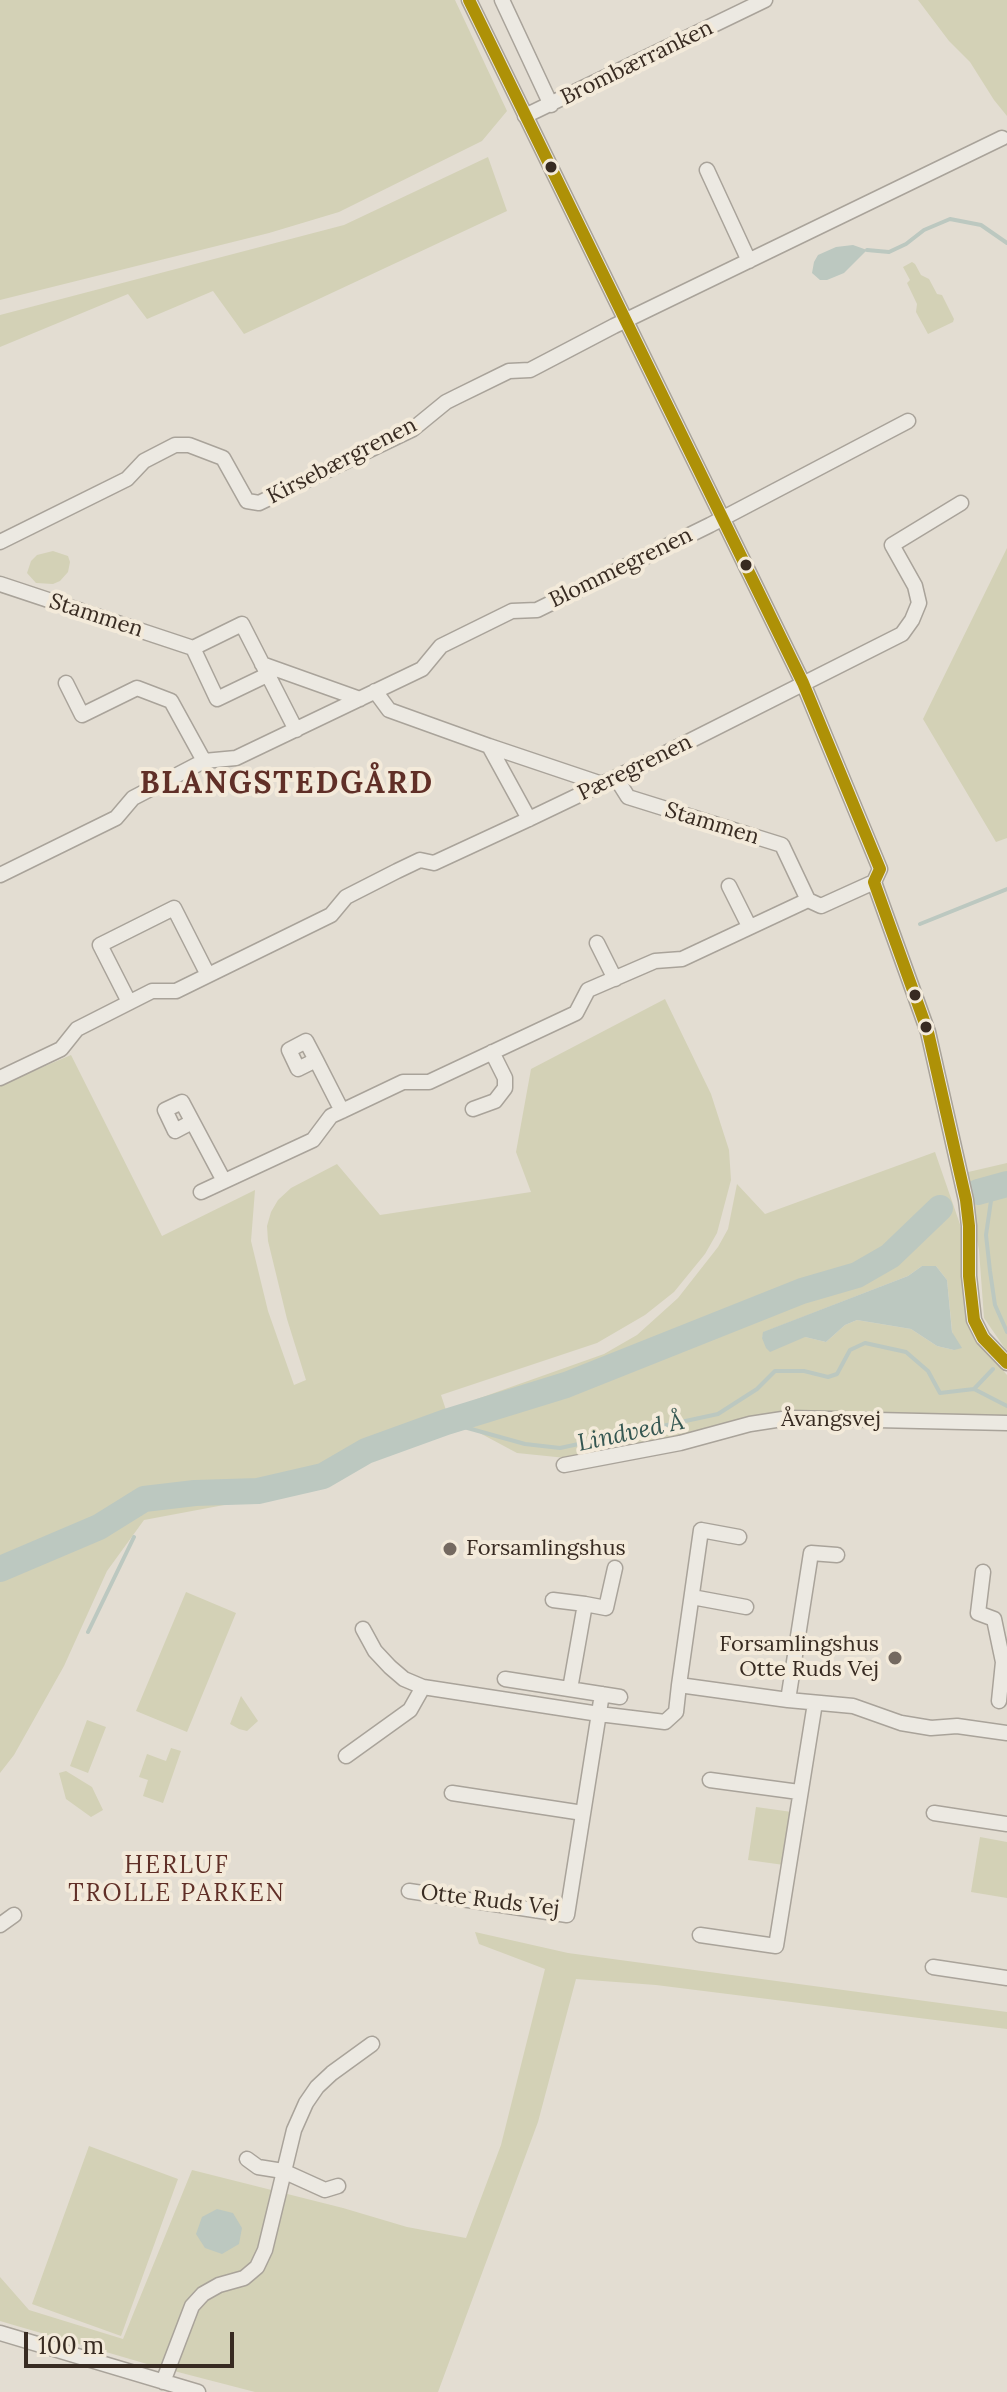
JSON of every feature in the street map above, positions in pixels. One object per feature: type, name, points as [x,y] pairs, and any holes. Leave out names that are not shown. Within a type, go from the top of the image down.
[{"type":"street","points":[[201,1192],[313,1140],[331,1116],[403,1082],[429,1082],[576,1013],[588,990],[655,961],[682,959],[808,900],[821,906],[874,882],[880,869],[803,683],[469,0]]},
{"type":"street","name":"Brombærranken","points":[[502,0],[551,105]]},
{"type":"street","name":"Brombærranken","points":[[525,116],[765,0]]},
{"type":"street","name":"Kirsebærgrenen","points":[[0,542],[127,479],[144,461],[175,445],[189,445],[223,458],[247,501],[259,503],[413,429],[456,397],[509,371],[530,370],[1002,138]]},
{"type":"street","points":[[707,170],[749,261]]},
{"type":"street","name":"Blommegrenen","points":[[0,875],[116,818],[133,798],[204,761],[236,758],[296,730],[422,669],[441,646],[512,611],[537,610],[908,421]]},
{"type":"street","name":"Pæregrenen","points":[[0,1078],[61,1049],[77,1029],[129,1002],[152,991],[176,991],[331,915],[346,897],[397,871],[420,860],[434,863],[529,819],[902,634],[919,603],[915,586],[892,545],[961,503]]},
{"type":"street","name":"Stammen","points":[[0,584],[193,648]]},
{"type":"street","points":[[296,730],[264,669],[242,624],[193,648],[217,699],[264,669],[360,699]]},
{"type":"street","points":[[66,683],[82,715],[137,688],[171,701],[204,761]]},
{"type":"street","name":"Stammen","points":[[375,691],[389,710],[489,746],[609,781],[628,797],[782,845],[808,900]]},
{"type":"street","points":[[489,746],[529,819]]},
{"type":"street","points":[[874,882],[928,1032],[966,1200],[974,1320],[989,1345],[1007,1363]]},
{"type":"street","points":[[729,886],[749,926]]},
{"type":"street","points":[[129,1002],[100,945],[174,908],[208,975]]},
{"type":"street","points":[[597,943],[615,979]]},
{"type":"street","points":[[473,1109],[495,1101],[505,1088],[505,1078],[492,1052]]},
{"type":"street","points":[[316,1060],[342,1111]]},
{"type":"street","points":[[192,1122],[224,1181]]},
{"type":"street","name":"Åvangsvej","points":[[564,1465],[789,1418],[1007,1423]]},
{"type":"street","points":[[363,1629],[375,1651],[390,1667],[404,1679],[423,1687],[665,1722],[676,1712],[701,1530],[739,1537]]},
{"type":"street","points":[[788,1700],[811,1553],[837,1555]]},
{"type":"street","points":[[553,1600],[606,1608],[615,1568]]},
{"type":"street","points":[[983,1572],[978,1613],[994,1619],[1003,1662],[999,1701]]},
{"type":"street","points":[[692,1597],[746,1607]]},
{"type":"street","points":[[570,1689],[585,1604]]},
{"type":"street","points":[[505,1679],[620,1697]]},
{"type":"street","points":[[679,1685],[853,1706],[901,1723],[931,1728],[957,1726],[1007,1733]]},
{"type":"street","points":[[346,1756],[410,1710],[423,1687]]},
{"type":"street","name":"Otte Ruds Vej","points":[[409,1891],[567,1915],[602,1694]]},
{"type":"street","points":[[700,1935],[776,1946],[815,1703]]},
{"type":"street","points":[[710,1780],[799,1792]]},
{"type":"street","points":[[452,1793],[583,1813]]},
{"type":"street","points":[[934,1813],[1007,1824]]},
{"type":"street","points":[[0,1925],[14,1915]]},
{"type":"street","points":[[933,1967],[1007,1978]]},
{"type":"street","points":[[163,2382],[192,2306],[203,2294],[219,2285],[244,2278],[257,2267],[265,2250],[294,2130],[306,2103],[332,2073],[372,2044]]},
{"type":"street","points":[[247,2159],[258,2167],[283,2171],[325,2190],[338,2186]]},
{"type":"street","points":[[0,2333],[198,2392]]},
{"type":"shaded area","points":[[0,0],[455,0],[507,111],[482,141],[339,212],[269,233],[0,300]]},
{"type":"shaded area","points":[[918,0],[1007,0],[1007,116],[970,62],[949,41]]},
{"type":"shaded area","points":[[488,157],[507,211],[244,334],[213,291],[147,319],[128,294],[0,347],[0,315],[344,225]]},
{"type":"shaded area","points":[[853,245],[867,250],[844,273],[820,280],[812,273],[818,255],[836,247]]},
{"type":"shaded area","points":[[912,262],[921,275],[929,279],[937,294],[942,295],[954,319],[928,334],[916,312],[917,304],[903,267]]},
{"type":"shaded area","points":[[1007,548],[1007,838],[996,842],[923,719]]},
{"type":"shaded area","points":[[53,551],[68,556],[68,572],[53,584],[36,583],[27,573],[31,561],[37,555]]},
{"type":"shaded area","points":[[665,999],[711,1094],[729,1150],[731,1180],[717,1233],[705,1254],[674,1292],[645,1315],[597,1343],[441,1395],[446,1410],[604,1354],[637,1335],[678,1298],[718,1247],[728,1229],[737,1184],[765,1214],[935,1152],[963,1233],[966,1319],[984,1349],[1007,1375],[1007,1415],[786,1415],[566,1458],[517,1453],[448,1416],[330,1461],[304,1490],[144,1520],[107,1571],[64,1666],[14,1755],[0,1773],[0,1085],[71,1055],[162,1236],[255,1190],[251,1241],[268,1311],[294,1385],[306,1380],[268,1241],[267,1226],[278,1200],[291,1188],[337,1164],[380,1215],[531,1192],[516,1152],[531,1069]],"holes":[[[922,1266],[936,1266],[947,1280],[954,1350],[937,1346],[911,1329],[857,1320],[845,1325],[826,1342],[805,1337],[762,1338],[764,1332],[908,1276]]]},
{"type":"shaded area","points":[[1007,1163],[1006,1350],[984,1318],[979,1250],[964,1173]]},
{"type":"shaded area","points":[[922,1266],[936,1266],[947,1280],[952,1332],[962,1348],[954,1350],[937,1346],[911,1329],[857,1320],[845,1325],[826,1342],[805,1337],[770,1352],[766,1348],[763,1332],[908,1276]]},
{"type":"shaded area","points":[[186,1592],[236,1613],[187,1732],[136,1711]]},
{"type":"shaded area","points":[[241,1696],[258,1721],[247,1731],[230,1724]]},
{"type":"shaded area","points":[[87,1720],[106,1727],[88,1773],[70,1766]]},
{"type":"shaded area","points":[[171,1748],[181,1751],[163,1803],[143,1796],[148,1780],[139,1777],[147,1754],[166,1761]]},
{"type":"shaded area","points":[[66,1771],[92,1787],[103,1810],[91,1817],[66,1799],[59,1773]]},
{"type":"shaded area","points":[[756,1807],[792,1812],[784,1865],[748,1860]]},
{"type":"shaded area","points":[[980,1837],[1007,1842],[1007,1898],[971,1892]]},
{"type":"shaded area","points":[[475,1932],[568,1953],[1007,2012],[1007,2029],[656,1985],[576,1979],[538,2122],[438,2392],[255,2392],[0,2321],[0,2277],[29,2310],[123,2339],[192,2170],[407,2227],[466,2238],[501,2145],[545,1969],[479,1944]]},
{"type":"shaded area","points":[[89,2146],[178,2179],[121,2336],[32,2304]]},
{"type":"shaded area","points":[[217,2209],[233,2213],[242,2228],[239,2244],[222,2254],[205,2248],[196,2234],[202,2217]]},
{"type":"waterway","points":[[867,250],[889,252],[924,230],[950,219],[981,225],[1007,243]]},
{"type":"waterway","points":[[920,924],[1007,889]]},
{"type":"waterway","name":"Lindved Å","points":[[978,1192],[1007,1184]]},
{"type":"waterway","name":"Lindved Å","points":[[993,1187],[986,1235],[995,1305],[1007,1332]]},
{"type":"waterway","points":[[0,1569],[99,1527],[144,1499],[195,1493],[258,1491],[323,1476],[366,1451],[446,1422],[566,1385],[802,1291],[857,1275],[890,1256],[940,1208]]},
{"type":"waterway","name":"Lindved Å","points":[[446,1422],[525,1444],[560,1448],[718,1414],[757,1389],[775,1371],[804,1371],[828,1377],[837,1374],[850,1350],[865,1343],[906,1352],[928,1371],[940,1393],[974,1389],[993,1369]]},
{"type":"waterway","points":[[974,1389],[1007,1406]]},
{"type":"waterway","points":[[88,1632],[134,1537]]},
{"type":"transit line","points":[[469,0],[803,683],[880,869],[874,882],[928,1032],[966,1200],[974,1320],[983,1338],[1007,1363]]},
{"type":"place","name":"Forsamlingshus","points":[[450,1549]]},
{"type":"place","name":"Forsamlingshus Otte Ruds Vej","points":[[895,1658]]},
{"type":"district","name":"BLANGSTEDGÅRD","points":[[287,784]]},
{"type":"district","name":"HERLUF TROLLE PARKEN","points":[[177,1880]]}]
